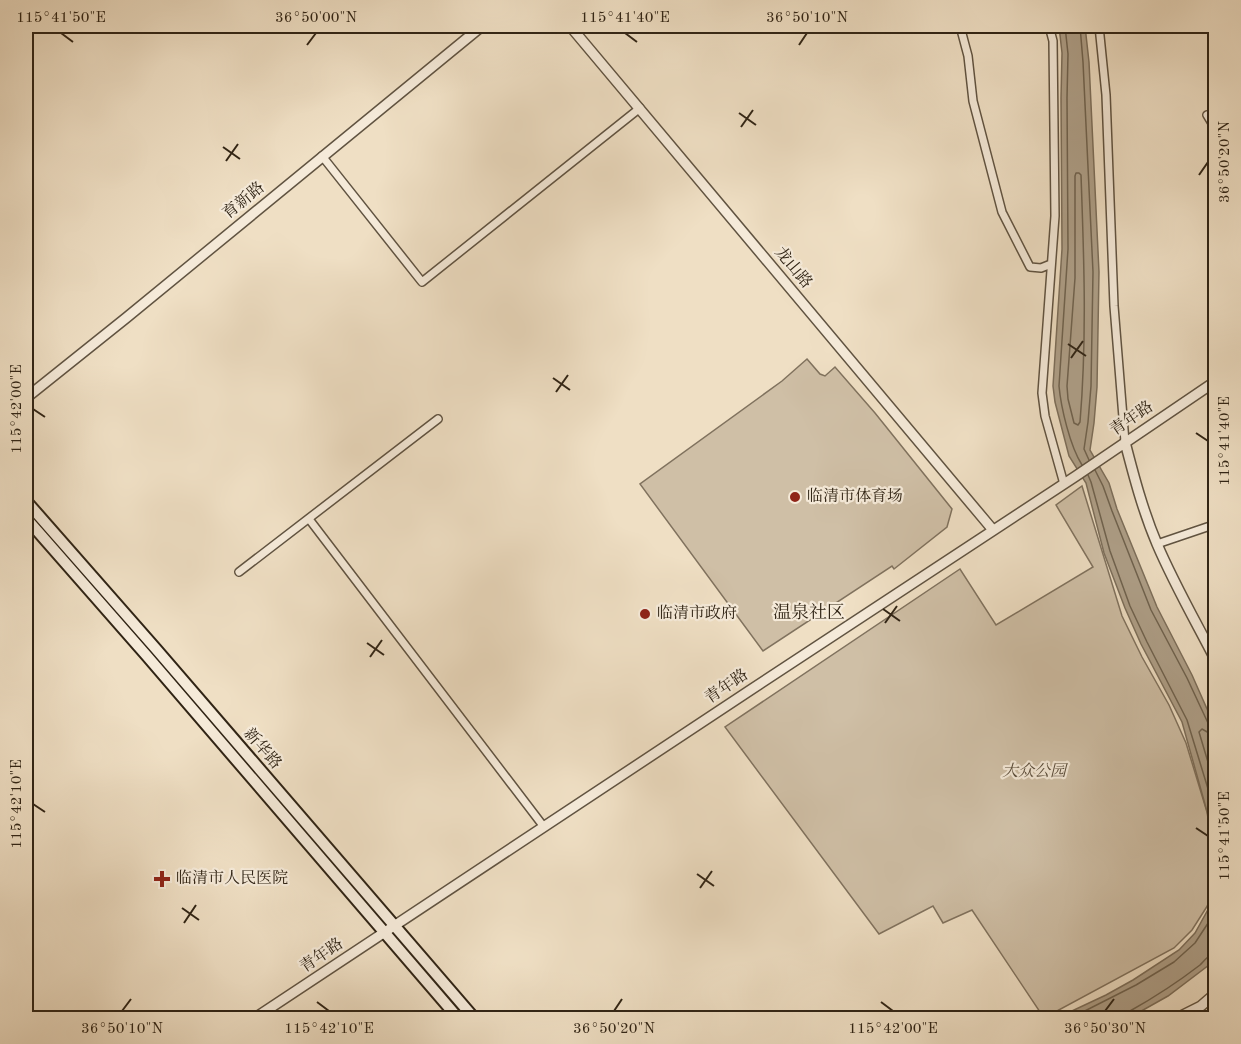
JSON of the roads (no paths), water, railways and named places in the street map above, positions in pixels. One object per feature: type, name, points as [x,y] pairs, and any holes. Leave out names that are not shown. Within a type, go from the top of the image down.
[{"type":"main road","name":"新华路","points":[[26,501],[156,649],[390,929],[458,1018]]},
{"type":"main road","name":"新华路","points":[[26,518],[390,929],[474,1018]]},
{"type":"street","name":"育新路","points":[[26,398],[482,26]]},
{"type":"street","name":"龙山路","points":[[570,26],[993,530]]},
{"type":"street","points":[[960,26],[968,56],[973,101],[1002,212],[1030,267],[1041,268],[1051,264]]},
{"type":"street","points":[[1049,26],[1053,41],[1055,216],[1042,393],[1045,416],[1064,484]]},
{"type":"street","points":[[1099,26],[1106,95],[1114,306],[1125,442],[1137,489],[1157,544],[1215,661]]},
{"type":"street","points":[[322,156],[422,282],[640,108]]},
{"type":"street","points":[[1207,115],[1215,130]]},
{"type":"street","name":"青年路","points":[[255,1018],[1064,484],[1215,381]]},
{"type":"street","points":[[239,572],[438,419]]},
{"type":"street","points":[[309,519],[544,827]]},
{"type":"street","points":[[1157,544],[1215,524]]},
{"type":"street","points":[[1177,1018],[1201,1006],[1215,993]]},
{"type":"water","points":[[1059,26],[1085,26],[1089,62],[1099,272],[1097,387],[1090,450],[1109,483],[1117,509],[1157,607],[1192,675],[1215,727],[1215,840],[1182,722],[1125,608],[1104,553],[1086,483],[1069,456],[1055,402],[1053,386],[1062,249],[1062,53]]},
{"type":"water","points":[[1215,897],[1215,958],[1209,965],[1168,996],[1129,1018],[1057,1018],[1133,980],[1179,950],[1195,933]]},
{"type":"place","name":"临清市体育场","points":[[795,497]]},
{"type":"place","name":"临清市政府","points":[[645,614]]},
{"type":"place","name":"临清市人民医院","points":[[162,879]]},
{"type":"district","name":"温泉社区","points":[[809,613]]},
{"type":"park label","name":"大众公园","points":[[1034,772]]}]
